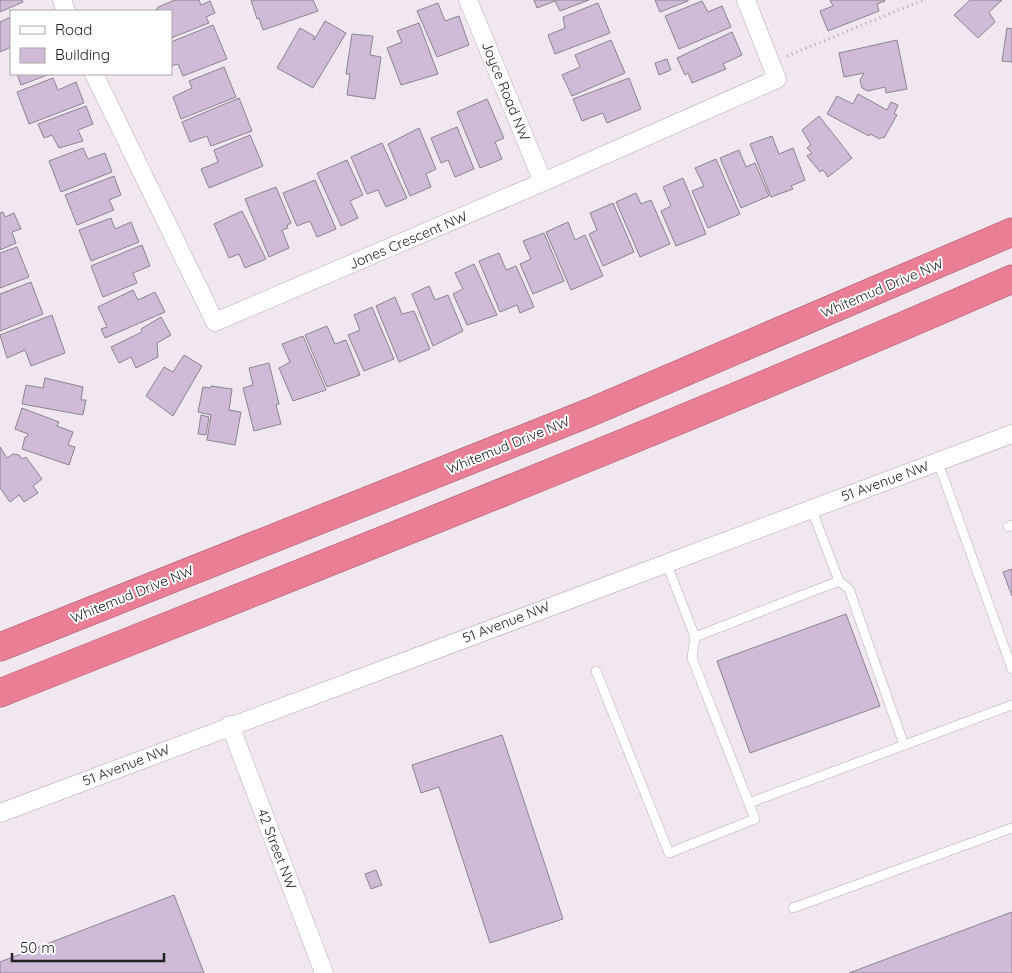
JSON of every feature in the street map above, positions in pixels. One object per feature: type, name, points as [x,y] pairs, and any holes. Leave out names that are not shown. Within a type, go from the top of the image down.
[{"type":"highway","name":"Whitemud Drive NW","points":[[0,647],[591,412],[1012,232]]},
{"type":"highway","points":[[0,693],[608,451],[821,363],[1012,279]]},
{"type":"street","name":"Joyce Road NW","points":[[468,0],[543,182]]},
{"type":"street","name":"Jones Crescent NW","points":[[94,75],[215,322],[543,182],[777,79],[746,0]]},
{"type":"street","name":"51 Avenue NW","points":[[0,813],[230,725],[1012,434]]},
{"type":"street","name":"42 Street NW","points":[[230,725],[324,973]]},
{"type":"lane","points":[[938,462],[1012,669]]},
{"type":"lane","points":[[811,508],[839,581],[849,589],[904,745]]},
{"type":"lane","points":[[596,670],[668,852],[755,819],[692,658],[695,637],[666,562]]},
{"type":"lane","points":[[695,637],[839,581]]},
{"type":"lane","points":[[749,803],[1012,705]]},
{"type":"lane","points":[[793,908],[1012,828]]},
{"type":"path","points":[[770,63],[923,0]]},
{"type":"building","points":[[0,0],[22,0],[23,2],[0,12]]},
{"type":"building","points":[[175,0],[199,0],[201,5],[210,1],[215,13],[206,17],[209,23],[172,38],[172,10],[156,10],[158,7]]},
{"type":"building","points":[[251,0],[313,0],[318,11],[263,30]]},
{"type":"building","points":[[534,0],[589,0],[560,11],[555,1],[537,8]]},
{"type":"building","points":[[655,0],[688,0],[688,1],[660,12]]},
{"type":"building","points":[[830,0],[885,1],[877,4],[879,11],[828,31],[820,11],[833,6]]},
{"type":"building","points":[[970,0],[1002,0],[989,12],[995,22],[978,38],[954,15]]},
{"type":"building","points":[[702,1],[708,12],[722,6],[731,27],[679,49],[665,16]]},
{"type":"building","points":[[438,3],[445,21],[459,16],[469,45],[437,57],[417,11]]},
{"type":"building","points":[[598,3],[610,33],[555,54],[548,35],[565,28],[563,17]]},
{"type":"building","points":[[10,17],[10,47],[0,52],[0,22]]},
{"type":"building","points":[[325,21],[346,33],[313,88],[277,68],[300,28],[314,36],[314,40]]},
{"type":"building","points":[[419,23],[438,74],[401,85],[387,48],[402,42],[397,31]]},
{"type":"building","points":[[213,25],[227,59],[183,76],[178,64],[172,66],[172,42]]},
{"type":"building","points":[[1007,28],[1012,29],[1012,62],[1002,61]]},
{"type":"building","points":[[732,32],[742,55],[723,64],[726,69],[692,83],[688,73],[685,75],[677,58]]},
{"type":"building","points":[[352,34],[373,36],[370,55],[381,57],[375,99],[347,95],[350,74],[346,74]]},
{"type":"building","points":[[611,40],[625,73],[572,96],[562,75],[580,67],[575,55]]},
{"type":"building","points":[[897,40],[907,89],[886,93],[885,87],[868,91],[862,88],[860,80],[864,73],[844,77],[839,53]]},
{"type":"building","points":[[667,59],[671,70],[659,75],[655,63]]},
{"type":"building","points":[[224,67],[236,97],[181,119],[173,97],[192,88],[189,81]]},
{"type":"building","points":[[17,75],[47,75],[21,85]]},
{"type":"building","points":[[53,78],[58,90],[76,82],[84,103],[29,124],[17,92]]},
{"type":"building","points":[[629,78],[641,109],[607,123],[603,113],[582,121],[573,99]]},
{"type":"building","points":[[858,94],[887,110],[891,102],[898,105],[894,114],[897,115],[884,138],[880,139],[870,134],[869,136],[827,114],[837,96],[853,104]]},
{"type":"building","points":[[239,98],[252,131],[211,146],[207,136],[190,142],[182,122]]},
{"type":"building","points":[[487,99],[504,138],[495,142],[502,159],[480,168],[457,112]]},
{"type":"building","points":[[86,106],[93,124],[78,130],[83,141],[59,148],[52,135],[44,138],[38,124]]},
{"type":"building","points":[[819,116],[852,158],[828,177],[823,170],[820,172],[807,156],[812,153],[807,148],[811,145],[802,130]]},
{"type":"building","points":[[457,127],[474,169],[455,177],[448,160],[441,163],[431,138]]},
{"type":"building","points":[[419,128],[436,169],[426,174],[431,187],[410,196],[388,144]]},
{"type":"building","points":[[250,135],[263,166],[209,188],[201,169],[218,162],[214,150]]},
{"type":"building","points":[[772,136],[779,154],[793,148],[805,180],[791,186],[793,189],[771,197],[750,144]]},
{"type":"building","points":[[382,143],[407,198],[386,207],[378,190],[367,194],[351,157]]},
{"type":"building","points":[[83,148],[88,159],[105,153],[112,172],[61,192],[49,161]]},
{"type":"building","points":[[739,150],[746,167],[755,163],[769,196],[741,208],[720,158]]},
{"type":"building","points":[[716,159],[740,214],[708,228],[692,191],[704,186],[695,168]]},
{"type":"building","points":[[347,160],[363,195],[350,201],[358,218],[341,226],[317,173]]},
{"type":"building","points":[[114,176],[121,195],[109,200],[114,210],[77,225],[65,195]]},
{"type":"building","points":[[683,178],[706,234],[676,246],[661,211],[671,206],[663,187]]},
{"type":"building","points":[[315,180],[336,229],[317,237],[310,221],[297,226],[283,193]]},
{"type":"building","points":[[276,187],[291,223],[287,225],[288,228],[282,230],[289,248],[269,257],[245,199]]},
{"type":"building","points":[[636,193],[641,204],[651,200],[670,244],[640,257],[616,202]]},
{"type":"building","points":[[613,203],[634,252],[603,266],[589,234],[597,230],[590,213]]},
{"type":"building","points":[[242,211],[266,259],[245,268],[239,254],[229,258],[214,224]]},
{"type":"building","points":[[3,212],[5,217],[14,213],[21,229],[12,232],[16,243],[0,250],[0,213]]},
{"type":"building","points":[[111,218],[115,229],[131,222],[139,242],[91,261],[79,230]]},
{"type":"building","points":[[568,222],[575,240],[585,235],[603,276],[571,290],[546,232]]},
{"type":"building","points":[[544,233],[564,281],[533,294],[520,264],[531,259],[523,241]]},
{"type":"building","points":[[142,245],[150,266],[133,273],[137,283],[103,297],[91,266]]},
{"type":"building","points":[[17,247],[29,277],[0,288],[0,253]]},
{"type":"building","points":[[499,253],[506,270],[516,266],[534,307],[520,313],[517,305],[500,312],[479,261]]},
{"type":"building","points":[[474,264],[497,315],[467,325],[453,294],[463,289],[455,273]]},
{"type":"building","points":[[31,282],[43,314],[0,331],[0,294]]},
{"type":"building","points":[[429,286],[435,300],[448,295],[463,331],[433,346],[412,294]]},
{"type":"building","points":[[133,290],[138,300],[155,292],[165,312],[105,338],[101,329],[107,327],[98,307]]},
{"type":"building","points":[[395,297],[402,314],[414,311],[430,349],[399,362],[376,306]]},
{"type":"building","points":[[372,307],[394,359],[364,371],[348,335],[360,330],[354,315]]},
{"type":"building","points":[[52,315],[65,353],[31,366],[25,350],[7,358],[0,335]]},
{"type":"building","points":[[161,317],[171,335],[157,343],[158,357],[136,368],[131,357],[119,363],[111,347],[142,332],[141,329]]},
{"type":"building","points":[[327,326],[335,344],[346,340],[360,375],[327,387],[305,335]]},
{"type":"building","points":[[303,336],[326,390],[293,401],[279,368],[290,362],[282,344]]},
{"type":"building","points":[[184,355],[202,366],[173,416],[146,396],[164,367],[173,372]]},
{"type":"building","points":[[269,363],[279,404],[276,405],[281,424],[254,431],[243,388],[253,385],[249,368]]},
{"type":"building","points":[[45,378],[83,387],[81,400],[86,400],[83,415],[22,404],[26,385],[43,388]]},
{"type":"building","points":[[211,386],[232,389],[229,410],[241,412],[235,445],[207,440],[211,415],[198,412],[203,387],[210,388]]},
{"type":"building","points":[[22,408],[59,422],[57,426],[73,432],[68,445],[75,447],[69,465],[22,449],[25,437],[28,434],[15,429]]},
{"type":"building","points":[[201,415],[209,417],[206,435],[198,434]]},
{"type":"building","points":[[0,447],[7,458],[13,454],[19,455],[22,459],[26,457],[42,479],[33,486],[38,493],[24,502],[19,495],[10,502],[0,488]]},
{"type":"building","points":[[1012,569],[1012,596],[1003,572]]},
{"type":"building","points":[[846,614],[880,706],[750,753],[717,661]]},
{"type":"building","points":[[502,735],[563,919],[490,943],[439,787],[421,793],[412,765]]},
{"type":"building","points":[[376,870],[382,885],[371,889],[365,874]]},
{"type":"building","points":[[174,895],[204,973],[0,973],[0,962]]},
{"type":"building","points":[[1012,912],[1012,973],[849,973]]}]
